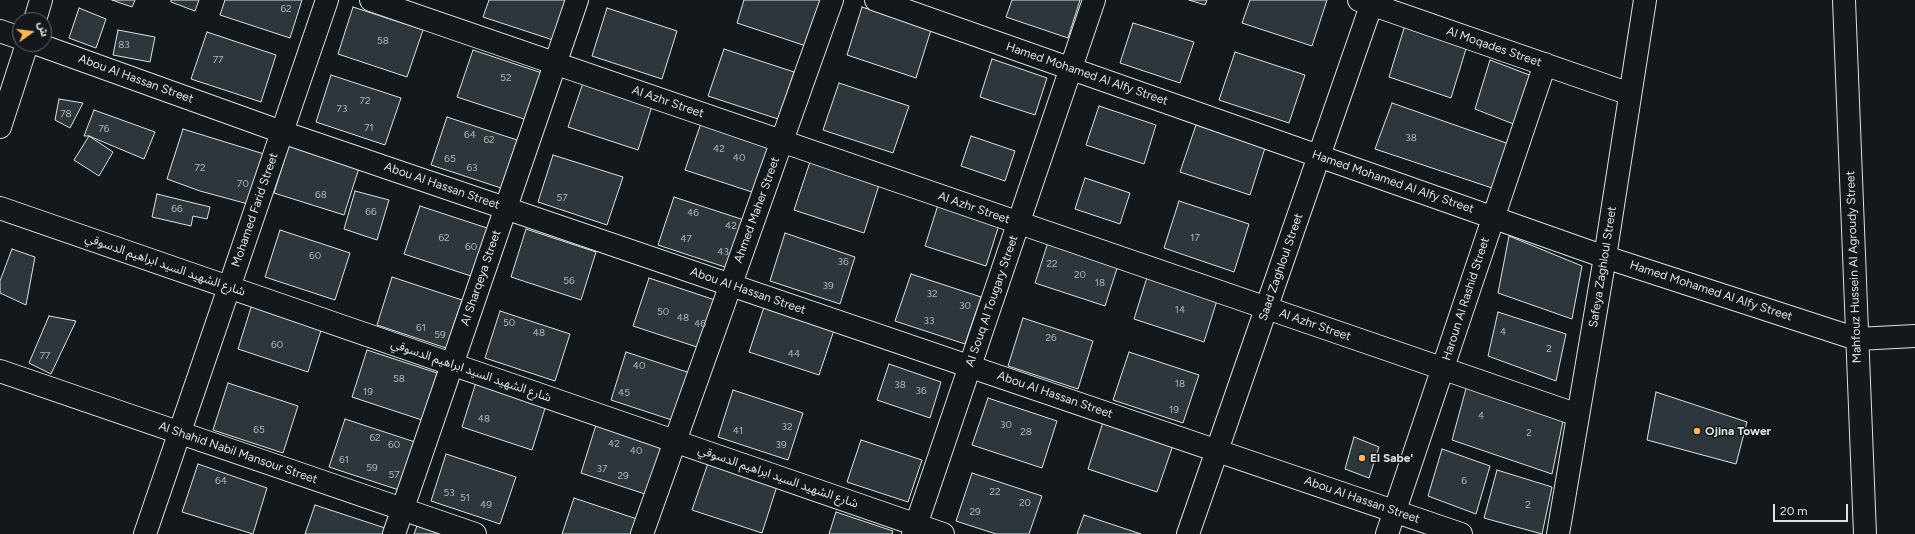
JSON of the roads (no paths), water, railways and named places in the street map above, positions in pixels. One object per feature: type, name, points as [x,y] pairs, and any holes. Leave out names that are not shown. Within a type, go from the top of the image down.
[{"type":"street","points":[[37,12],[41,0]]},
{"type":"street","name":"Mohamed Farid Street","points":[[144,534],[327,0]]},
{"type":"street","name":"Al Azhr Street","points":[[371,0],[1578,415]]},
{"type":"street","name":"Al Sharqeya Street","points":[[394,534],[576,0]]},
{"type":"street","name":"Ahmed Maher Street","points":[[642,534],[832,0]]},
{"type":"street","name":"Hamed Mohamed Al Alfy Street","points":[[876,0],[1605,257],[1857,339],[1915,336]]},
{"type":"street","name":"Al Souq Al Tougary Street","points":[[915,529],[1094,0]]},
{"type":"street","name":"Safeya Zaghloul Street","points":[[1558,534],[1605,257],[1645,0]]},
{"type":"street","name":"Mahfouz Hussein Al Agroudy Street","points":[[1844,0],[1865,534]]},
{"type":"street","name":"Al Moqades Street","points":[[1368,1],[1630,94]]},
{"type":"street","name":"Saad Zaghloul Street","points":[[1188,534],[1319,156],[1368,1]]},
{"type":"street","points":[[0,31],[12,35]]},
{"type":"street","name":"Abou Al Hassan Street","points":[[52,50],[282,132],[1461,534]]},
{"type":"street","points":[[0,127],[24,52]]},
{"type":"street","name":"Haroun Al Rashid Street","points":[[1387,534],[1545,64]]},
{"type":"street","name":"شارع الشهيد السيد ابراهيم الدسوقي","points":[[0,208],[675,441],[915,529],[943,534]]},
{"type":"street","name":"Al Shahid Nabil Mansour Street","points":[[0,371],[475,534]]},
{"type":"place","name":"Ojina Tower","points":[[1697,431]]},
{"type":"place","name":"El Sabe'","points":[[1362,458]]}]
